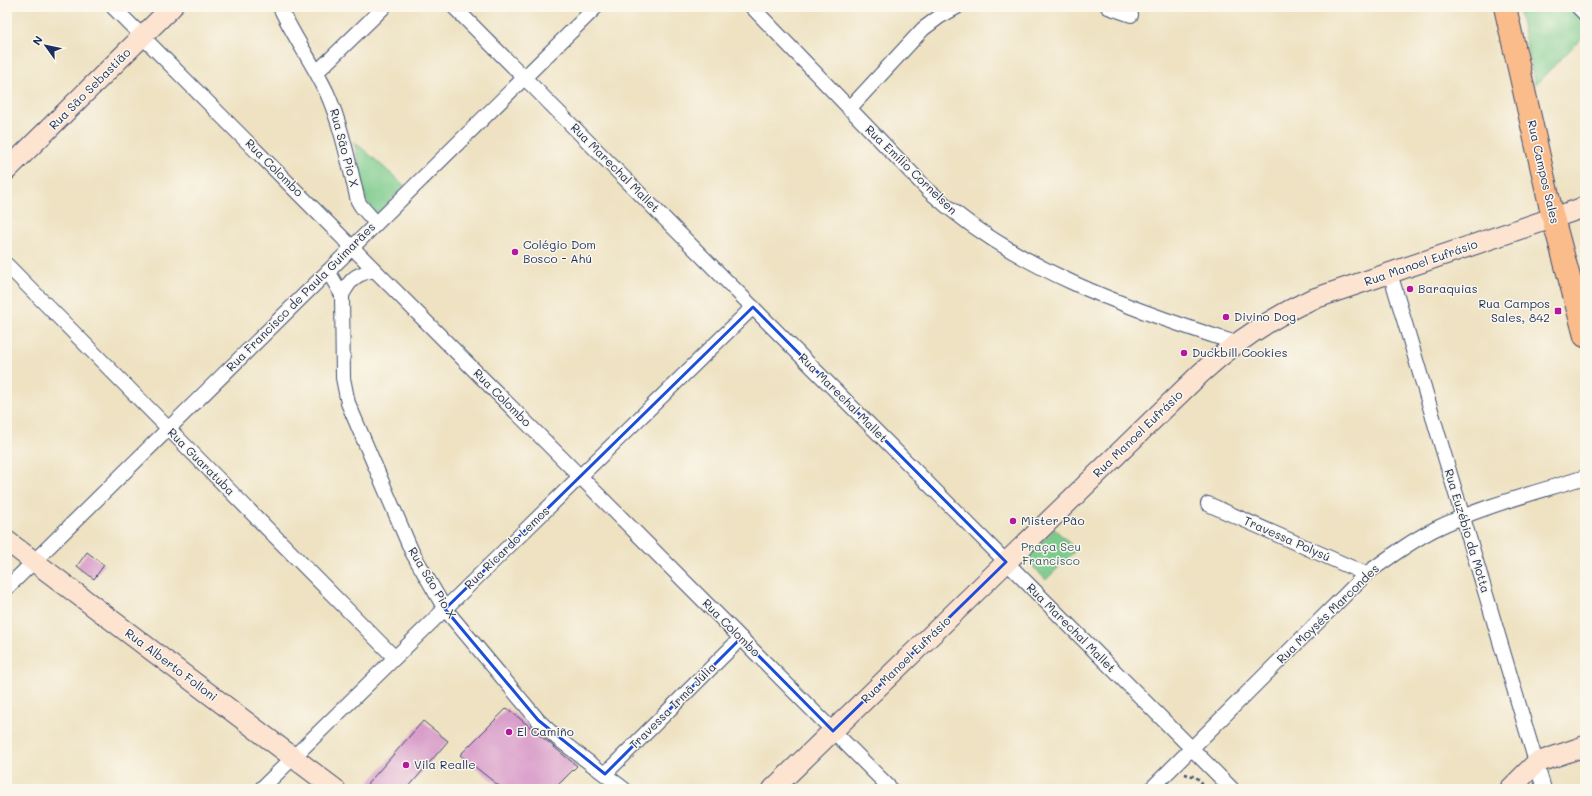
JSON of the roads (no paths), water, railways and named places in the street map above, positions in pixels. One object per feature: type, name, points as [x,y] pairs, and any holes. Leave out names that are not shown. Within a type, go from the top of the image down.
[{"type":"main road","name":"Rua Campos Sales","points":[[1506,7],[1553,218],[1585,336]]},
{"type":"street","name":"Rua Colombo","points":[[113,7],[891,789]]},
{"type":"street","name":"Rua São Sebastião","points":[[7,170],[172,7]]},
{"type":"street","name":"Rua São Pio X","points":[[280,7],[317,72],[327,94],[340,126],[358,201],[376,223]]},
{"type":"street","points":[[317,72],[384,7]]},
{"type":"street","name":"Rua Marechal Mallet","points":[[454,7],[1232,789]]},
{"type":"street","name":"Rua Francisco de Paula Guimarães","points":[[7,588],[596,7]]},
{"type":"street","name":"Rua Emílio Cornelsen","points":[[752,7],[928,190],[949,209],[974,228],[1056,274],[1107,298],[1154,316],[1236,343]]},
{"type":"street","points":[[849,109],[923,29],[939,17],[957,7]]},
{"type":"street","points":[[1108,7],[1131,15]]},
{"type":"street","points":[[1578,7],[1585,14]]},
{"type":"street","name":"Rua Manoel Eufrásio","points":[[773,789],[1201,373],[1236,343],[1260,326],[1310,300],[1585,207]]},
{"type":"street","name":"Rua Guaratuba","points":[[7,265],[395,658]]},
{"type":"street","points":[[342,295],[347,285],[353,278],[362,273],[375,270]]},
{"type":"street","name":"Rua São Pio X","points":[[328,271],[342,295],[343,378],[348,403],[412,552],[445,609],[538,720],[557,738],[624,789]]},
{"type":"street","name":"Rua Euzébio da Motta","points":[[1390,273],[1544,789]]},
{"type":"street","name":"Rua Ricardo Lemos","points":[[261,789],[753,307]]},
{"type":"street","name":"Rua Moysés Marcondes","points":[[1151,789],[1366,574],[1434,530],[1463,516],[1585,477]]},
{"type":"street","name":"Travessa Polysú","points":[[1208,504],[1366,574]]},
{"type":"street","name":"Rua Alberto Folloni","points":[[7,540],[335,789]]},
{"type":"street","name":"Travessa Irmã Júlia","points":[[605,774],[741,638]]},
{"type":"street","points":[[1510,789],[1536,763],[1585,746]]},
{"type":"place","name":"Colégio Dom Bosco - Ahú","points":[[515,252]]},
{"type":"place","name":"Baraquias","points":[[1410,289]]},
{"type":"place","name":"Rua Campos Sales, 842","points":[[1558,311]]},
{"type":"place","name":"Divino Dog","points":[[1226,317]]},
{"type":"place","name":"Duckbill Cookies","points":[[1184,353]]},
{"type":"place","name":"Mister Pão","points":[[1013,521]]},
{"type":"place","name":"El Camiño","points":[[509,732]]},
{"type":"place","name":"Vila Realle","points":[[406,765]]},
{"type":"park label","name":"Praça Seu Francisco","points":[[1051,554]]}]
